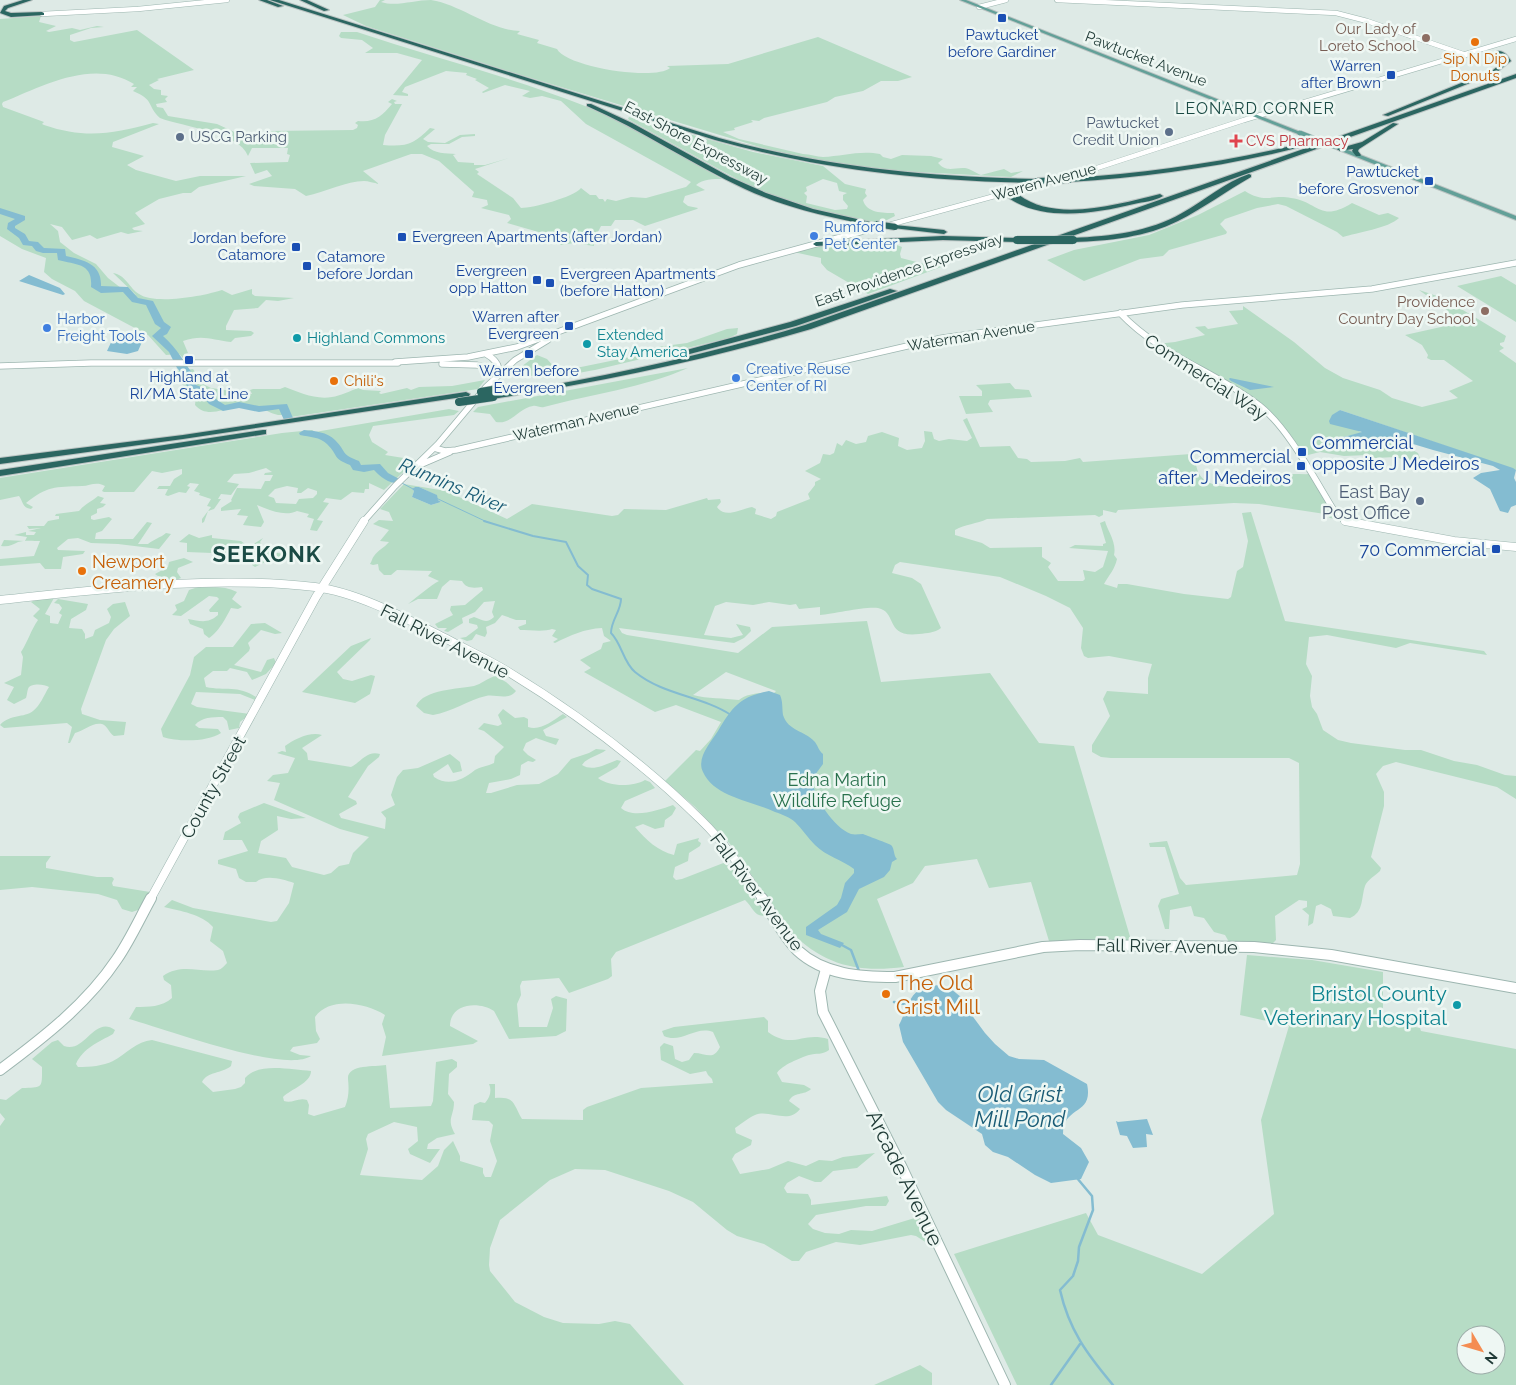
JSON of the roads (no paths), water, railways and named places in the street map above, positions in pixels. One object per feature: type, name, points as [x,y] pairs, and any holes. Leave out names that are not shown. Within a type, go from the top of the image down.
[{"type":"highway","points":[[0,7],[29,0]]},
{"type":"highway","points":[[29,0],[6,7],[2,12],[12,15],[42,14]]},
{"type":"highway","name":"East Shore Expressway","points":[[262,0],[565,96],[636,126],[732,180],[764,194],[815,211],[896,227],[1017,240],[1073,240],[1120,236],[1164,224],[1241,180],[1320,145]]},
{"type":"highway","name":"East Shore Expressway","points":[[273,0],[723,141],[768,153],[832,165],[901,174],[959,178],[1068,180],[1126,177],[1193,169],[1243,160],[1303,145]]},
{"type":"highway","points":[[303,0],[367,29]]},
{"type":"highway","points":[[0,17],[42,14]]},
{"type":"highway","points":[[1369,122],[1495,71],[1508,61],[1499,52]]},
{"type":"highway","name":"East Providence Expressway","points":[[294,424],[642,363],[769,331],[838,310],[1516,70]]},
{"type":"highway","name":"East Providence Expressway","points":[[294,424],[493,397],[649,369],[800,330],[1516,76]]},
{"type":"highway","points":[[1358,156],[1355,149],[1396,124],[1472,91]]},
{"type":"highway","points":[[1340,149],[1352,148],[1365,142]]},
{"type":"highway","points":[[1021,189],[1016,193],[1016,196],[1028,204]]},
{"type":"highway","points":[[1005,193],[1028,204],[1053,210],[1085,212],[1112,208],[1160,196]]},
{"type":"highway","points":[[816,244],[937,238],[1017,240]]},
{"type":"highway","points":[[0,461],[294,424]]},
{"type":"highway","points":[[0,473],[294,424]]},
{"type":"main road","points":[[42,14],[135,10],[227,0]]},
{"type":"main road","name":"Pawtucket Avenue","points":[[962,0],[1516,218]]},
{"type":"main road","points":[[980,7],[1006,0]]},
{"type":"main road","points":[[1056,0],[1336,13],[1366,21],[1466,55]]},
{"type":"main road","name":"Warren Avenue","points":[[485,357],[573,328],[733,267],[1103,166],[1257,116],[1516,39]]},
{"type":"main road","points":[[1488,48],[1499,52]]},
{"type":"main road","name":"Waterman Avenue","points":[[434,448],[454,451],[934,340],[1207,302],[1372,289],[1516,263]]},
{"type":"main road","name":"Commercial Way","points":[[1120,314],[1137,332],[1150,341],[1267,412],[1284,431],[1335,512],[1345,521],[1454,541],[1516,547]]},
{"type":"main road","name":"Warren Avenue","points":[[492,358],[524,350],[573,328]]},
{"type":"main road","points":[[413,468],[434,448],[498,376],[520,357],[555,337]]},
{"type":"main road","points":[[0,362],[395,362],[485,357],[492,358],[500,369],[498,376]]},
{"type":"main road","points":[[442,364],[485,357]]},
{"type":"main road","points":[[485,357],[492,374],[486,388]]},
{"type":"main road","points":[[395,362],[477,365],[491,369]]},
{"type":"main road","points":[[0,366],[91,363]]},
{"type":"main road","points":[[413,468],[454,451]]},
{"type":"main road","name":"County Street","points":[[0,1070],[78,1007],[101,983],[118,958],[321,588],[361,524],[413,468]]},
{"type":"main road","name":"Fall River Avenue","points":[[0,600],[135,586],[212,582],[321,588],[372,603],[406,618],[466,649],[537,690],[610,741],[702,821],[744,872],[789,941],[796,949],[826,969],[870,977],[895,977],[1043,948],[1080,945],[1254,947],[1331,955],[1516,988]]},
{"type":"main road","name":"Arcade Avenue","points":[[826,969],[820,988],[819,1003],[902,1168],[1005,1385]]},
{"type":"water","points":[[29,275],[60,288],[65,294],[63,295],[19,281]]},
{"type":"water","points":[[118,334],[139,339],[142,342],[138,351],[127,354],[107,351],[114,336]]},
{"type":"water","points":[[1230,378],[1274,387],[1250,390],[1231,381]]},
{"type":"water","points":[[1340,410],[1513,468],[1516,470],[1514,478],[1516,482],[1516,505],[1511,507],[1508,513],[1500,511],[1490,489],[1473,478],[1481,473],[1500,470],[1493,466],[1390,437],[1364,445],[1343,442],[1340,438],[1362,432],[1330,424],[1329,421],[1332,415]]},
{"type":"water","points":[[415,487],[437,495],[438,500],[441,502],[431,505],[412,497],[414,491],[412,489]]},
{"type":"water","points":[[769,691],[780,695],[785,720],[793,728],[810,738],[823,754],[823,764],[812,779],[816,794],[831,818],[844,831],[851,834],[863,834],[891,845],[897,859],[892,862],[890,870],[884,877],[859,889],[847,912],[818,930],[821,934],[844,943],[840,948],[806,935],[806,927],[837,905],[845,883],[854,873],[854,869],[819,849],[791,819],[734,797],[716,787],[708,780],[701,767],[705,750],[733,709],[751,696]]},
{"type":"water","name":"Old Grist Mill Pond","points":[[939,985],[951,989],[961,997],[985,1033],[1009,1056],[1019,1059],[1044,1060],[1087,1084],[1088,1094],[1086,1101],[1068,1118],[1064,1125],[1063,1134],[1081,1148],[1089,1162],[1081,1179],[1051,1183],[1035,1175],[1008,1157],[993,1152],[985,1145],[982,1134],[946,1110],[938,1102],[903,1042],[899,1025],[909,1001],[915,993],[928,986]]},
{"type":"water","points":[[1147,1119],[1153,1135],[1146,1134],[1147,1147],[1133,1148],[1127,1136],[1120,1135],[1116,1121]]},
{"type":"waterway","name":"Runnins River","points":[[0,211],[22,218],[11,225],[11,229],[22,236],[26,243],[35,244],[43,251],[62,251],[61,258],[90,267],[96,275],[96,287],[101,290],[125,289],[135,300],[150,303],[160,324],[166,327],[164,332],[157,336],[173,350],[181,365]]},
{"type":"waterway","name":"Runnins River","points":[[182,368],[191,378],[191,386],[205,392],[213,402],[223,408],[239,405],[259,409],[283,406],[288,418]]},
{"type":"waterway","name":"Runnins River","points":[[304,433],[319,435],[331,442],[341,458],[355,463],[357,468],[364,469],[376,466],[384,475],[398,481]]},
{"type":"waterway","name":"Runnins River","points":[[400,482],[413,489]]},
{"type":"waterway","name":"Runnins River","points":[[436,498],[487,522]]},
{"type":"waterway","name":"Runnins River","points":[[487,522],[533,536],[566,542],[578,566],[588,575],[587,585],[592,589],[621,599],[611,633],[618,642],[631,668],[646,680],[658,686],[708,704],[731,715]]},
{"type":"waterway","name":"Runnins River","points":[[840,944],[851,950],[859,971]]},
{"type":"waterway","name":"Runnins River","points":[[894,1002],[909,1005]]},
{"type":"waterway","name":"Runnins River","points":[[1077,1178],[1092,1196],[1093,1210],[1079,1247],[1078,1261],[1073,1276],[1060,1290],[1068,1317],[1080,1341],[1113,1385]]},
{"type":"waterway","points":[[1051,1385],[1080,1344]]},
{"type":"place","name":"Pawtucket before Gardiner","points":[[1002,18]]},
{"type":"place","name":"Our Lady of Loreto School","points":[[1426,38]]},
{"type":"place","name":"Sip N Dip Donuts","points":[[1475,42]]},
{"type":"place","name":"Warren after Brown","points":[[1391,75]]},
{"type":"place","name":"Pawtucket Credit Union","points":[[1169,132]]},
{"type":"place","name":"USCG Parking","points":[[180,137]]},
{"type":"place","name":"CVS Pharmacy","points":[[1236,141]]},
{"type":"place","name":"Pawtucket before Grosvenor","points":[[1429,181]]},
{"type":"place","name":"Rumford Pet Center","points":[[814,236]]},
{"type":"place","name":"Evergreen Apartments (after Jordan)","points":[[402,237]]},
{"type":"place","name":"Jordan before Catamore","points":[[296,247]]},
{"type":"place","name":"Catamore before Jordan","points":[[307,266]]},
{"type":"place","name":"Evergreen opp Hatton","points":[[537,280]]},
{"type":"place","name":"Evergreen Apartments (before Hatton)","points":[[550,283]]},
{"type":"place","name":"Providence Country Day School","points":[[1485,311]]},
{"type":"place","name":"Warren after Evergreen","points":[[569,326]]},
{"type":"place","name":"Harbor Freight Tools","points":[[47,328]]},
{"type":"place","name":"Highland Commons","points":[[297,338]]},
{"type":"place","name":"Extended Stay America","points":[[587,344]]},
{"type":"place","name":"Warren before Evergreen","points":[[529,354]]},
{"type":"place","name":"Highland at RI/MA State Line","points":[[189,360]]},
{"type":"place","name":"Creative Reuse Center of RI","points":[[736,378]]},
{"type":"place","name":"Chili's","points":[[334,381]]},
{"type":"place","name":"Commercial opposite J Medeiros","points":[[1302,452]]},
{"type":"place","name":"Commercial after J Medeiros","points":[[1301,466]]},
{"type":"place","name":"East Bay Post Office","points":[[1420,501]]},
{"type":"place","name":"70 Commercial","points":[[1496,549]]},
{"type":"place","name":"Newport Creamery","points":[[82,571]]},
{"type":"place","name":"The Old Grist Mill","points":[[886,994]]},
{"type":"place","name":"Bristol County Veterinary Hospital","points":[[1457,1005]]},
{"type":"district","name":"LEONARD CORNER","points":[[1255,108]]},
{"type":"district","name":"SEEKONK","points":[[267,554]]},
{"type":"park label","name":"Edna Martin Wildlife Refuge","points":[[837,790]]}]
